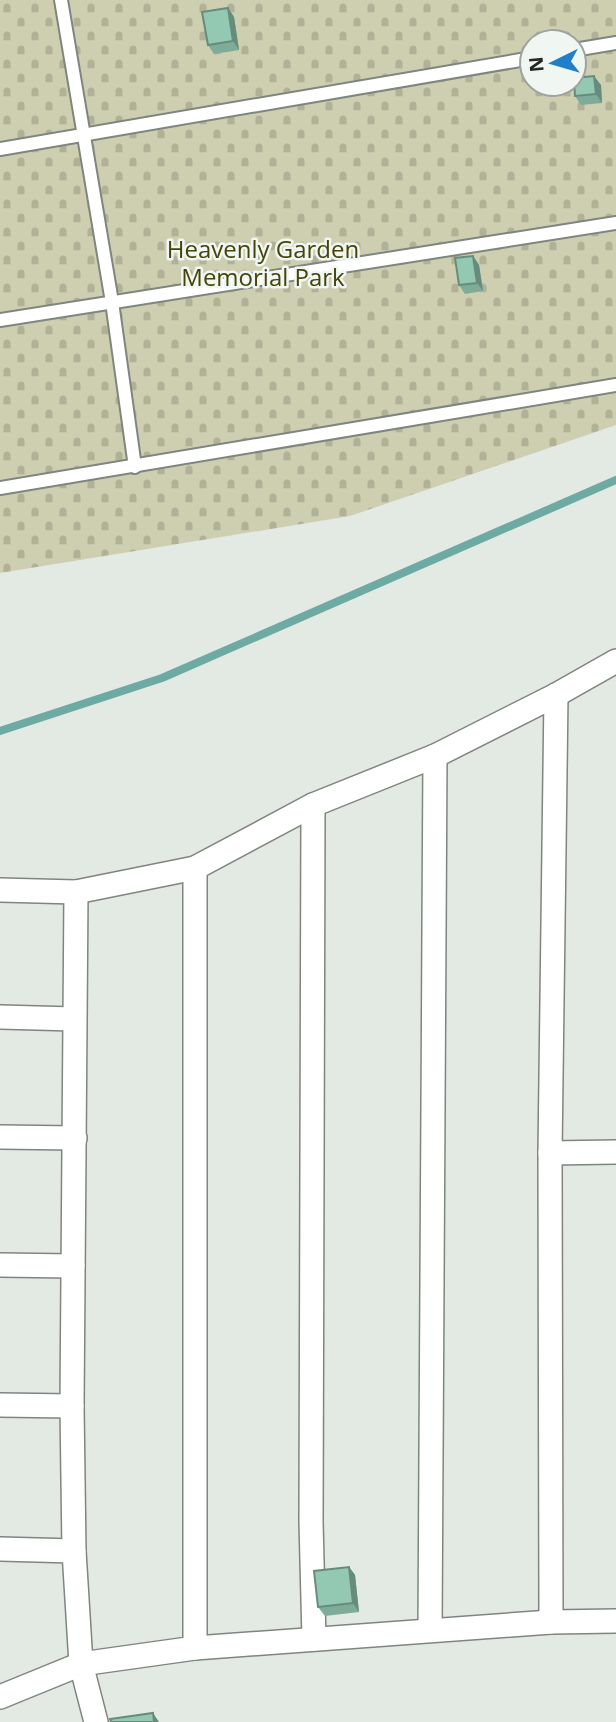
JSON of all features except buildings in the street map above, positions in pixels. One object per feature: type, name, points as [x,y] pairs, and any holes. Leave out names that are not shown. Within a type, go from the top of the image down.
[{"type":"street","points":[[0,890],[76,892],[195,867],[313,805],[435,756],[556,695],[616,660]]},
{"type":"street","points":[[551,1622],[550,1153],[556,695]]},
{"type":"street","points":[[430,1630],[435,756]]},
{"type":"street","points":[[313,805],[311,1521],[314,1639]]},
{"type":"street","points":[[195,867],[195,1648]]},
{"type":"street","points":[[76,892],[72,1406],[74,1551],[81,1664],[96,1722]]},
{"type":"street","points":[[0,1017],[74,1019]]},
{"type":"street","points":[[0,1137],[75,1138]]},
{"type":"street","points":[[550,1153],[616,1152]]},
{"type":"street","points":[[0,1265],[73,1266]]},
{"type":"street","points":[[0,1405],[72,1406]]},
{"type":"street","points":[[0,1549],[74,1551]]},
{"type":"street","points":[[0,1697],[81,1664],[195,1648],[551,1622],[616,1621]]},
{"type":"lane","points":[[61,0],[112,302],[135,467]]},
{"type":"lane","points":[[588,48],[616,43]]},
{"type":"lane","points":[[0,149],[518,60]]},
{"type":"lane","points":[[0,320],[616,223]]},
{"type":"lane","points":[[0,488],[616,385]]},
{"type":"green space","name":"Heavenly Garden Memorial Park","points":[[0,0],[616,0],[616,425],[350,516],[0,573]]},
{"type":"waterway","points":[[0,731],[162,678],[616,480]]}]
